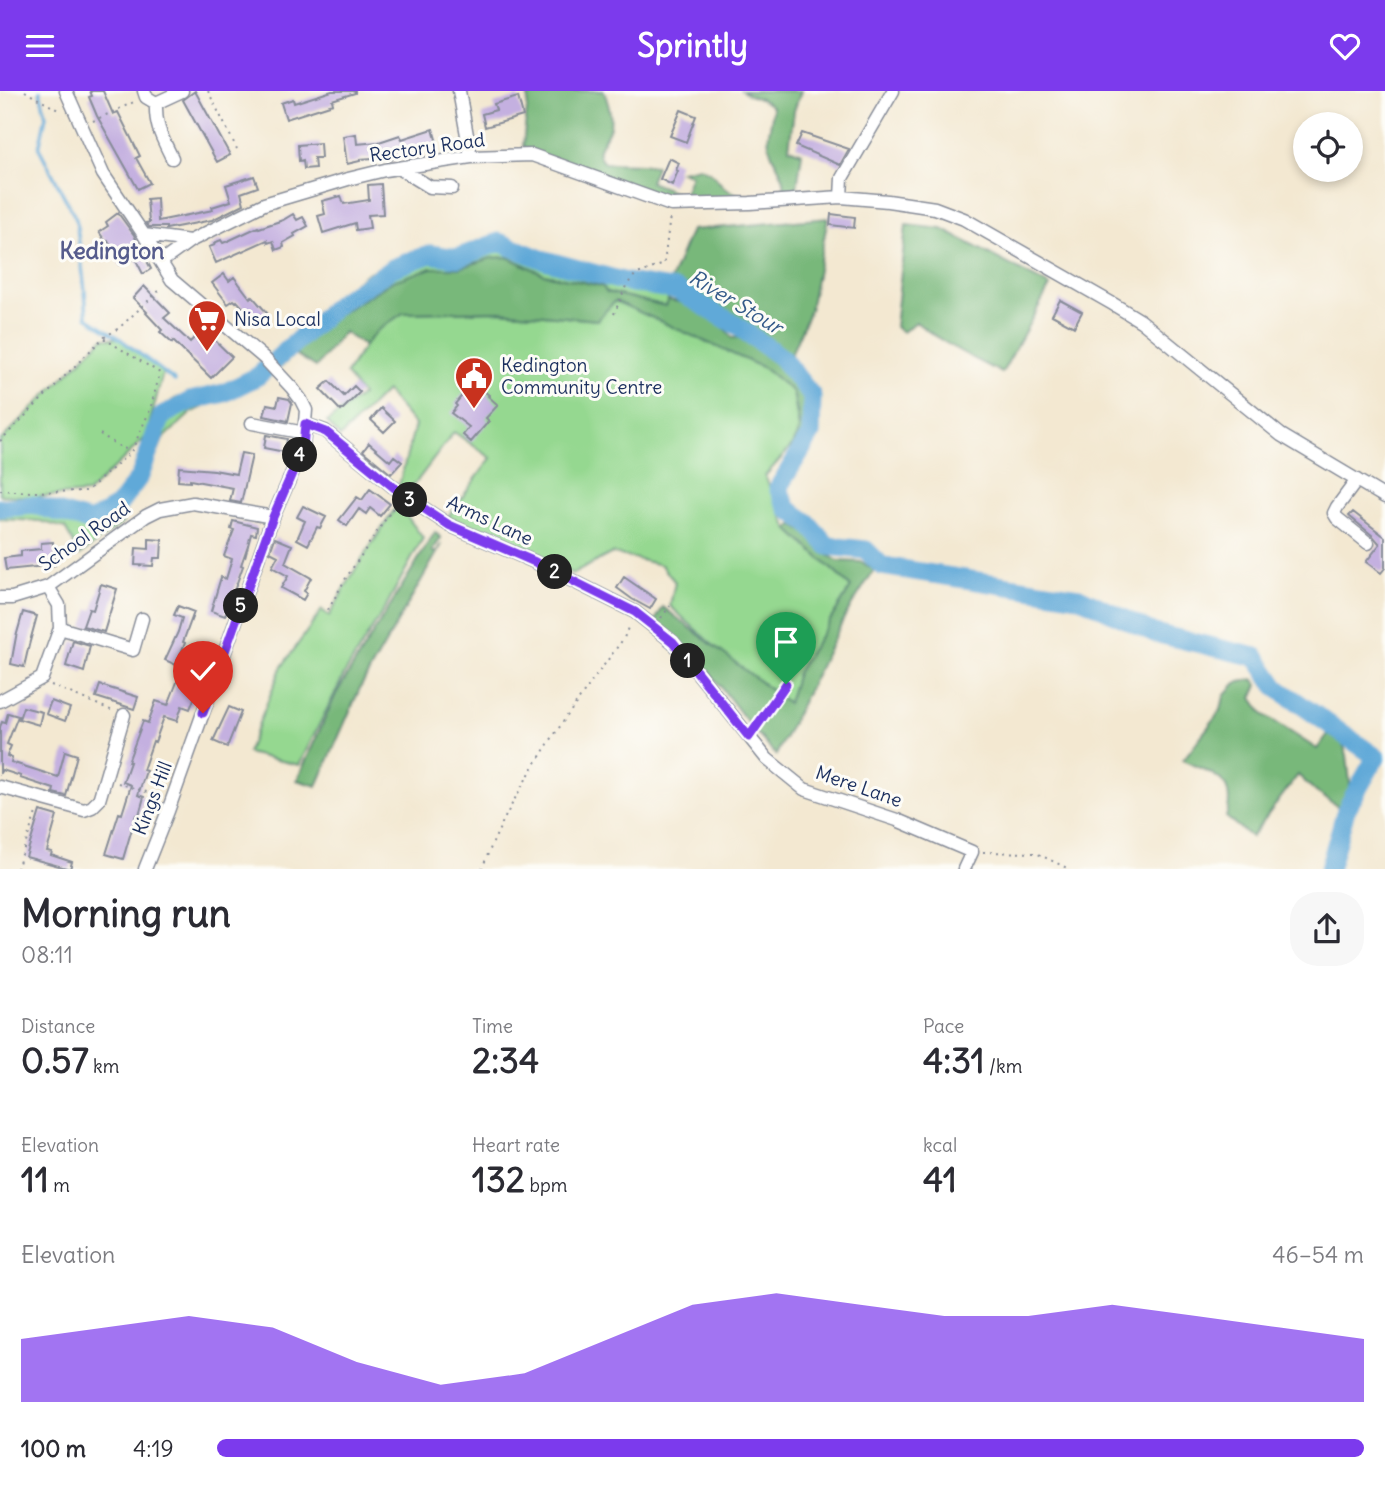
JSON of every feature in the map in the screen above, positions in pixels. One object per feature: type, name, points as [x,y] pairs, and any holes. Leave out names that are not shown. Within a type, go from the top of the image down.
[{"type":"street","points":[[66,91],[103,174],[172,280],[279,372],[306,410],[305,428]]},
{"type":"street","points":[[172,158],[158,129],[149,97],[182,91]]},
{"type":"street","points":[[459,91],[471,156]]},
{"type":"street","points":[[841,197],[842,178],[892,91]]},
{"type":"street","name":"Rectory Road","points":[[161,262],[190,241],[264,204],[348,179],[471,156],[532,155],[671,205],[841,197],[935,208],[964,219],[1141,321],[1281,435],[1385,497]]},
{"type":"street","points":[[399,168],[430,187],[452,188]]},
{"type":"street","points":[[144,235],[190,241]]},
{"type":"street","name":"Arms Lane","points":[[252,422],[326,432],[402,494],[441,515],[459,530],[566,577],[635,612]]},
{"type":"street","name":"Kings Hill","points":[[145,869],[273,517],[303,448],[305,428]]},
{"type":"street","points":[[1357,480],[1335,513],[1341,522],[1368,543]]},
{"type":"street","name":"School Road","points":[[0,598],[12,598],[48,587],[146,516],[193,497],[273,517]]},
{"type":"street","points":[[0,701],[42,678],[61,628],[59,605],[48,587]]},
{"type":"street","name":"Mere Lane","points":[[635,612],[673,642],[767,759],[804,789],[897,820],[972,852]]},
{"type":"street","points":[[61,628],[133,650],[142,619]]},
{"type":"street","points":[[0,787],[84,810],[92,807],[99,800],[124,715]]},
{"type":"street","points":[[964,869],[972,852]]},
{"type":"path","points":[[25,91],[48,103]]},
{"type":"path","points":[[208,91],[237,149]]},
{"type":"path","points":[[83,126],[149,97]]},
{"type":"path","points":[[614,314],[626,286],[635,275],[664,264],[671,205]]},
{"type":"path","points":[[0,441],[103,338],[172,280]]},
{"type":"path","points":[[0,490],[87,491],[131,452],[150,409],[160,373],[103,338]]},
{"type":"path","points":[[100,434],[131,452]]},
{"type":"path","points":[[328,610],[402,494]]},
{"type":"path","points":[[654,627],[670,607]]},
{"type":"path","points":[[482,869],[494,838],[522,784],[566,717],[624,638],[635,612]]},
{"type":"path","points":[[42,678],[46,683],[124,715]]},
{"type":"path","points":[[749,737],[786,684]]},
{"type":"path","points":[[106,779],[160,796]]},
{"type":"path","points":[[17,869],[41,799]]},
{"type":"path","points":[[972,852],[1037,853],[1069,869]]},
{"type":"green space","points":[[529,91],[604,91],[610,122],[599,149],[604,163],[656,166],[650,182],[683,195],[691,175],[681,171],[699,167],[710,172],[726,189],[747,199],[684,204],[526,151],[523,145]]},
{"type":"green space","points":[[742,91],[801,91],[794,111],[789,148],[802,153],[796,195],[781,196],[784,180],[768,141],[772,107]]},
{"type":"green space","points":[[828,218],[810,310],[790,357],[781,348],[698,298],[678,295],[668,286],[691,230]]},
{"type":"green space","points":[[906,225],[942,229],[1050,286],[1002,373],[968,356],[916,322],[903,332],[895,327]]},
{"type":"green space","points":[[494,240],[508,241],[546,255],[668,286],[666,306],[606,292],[601,286],[544,274],[507,257],[491,258],[460,268],[431,268],[331,319],[281,367],[270,356],[280,350],[335,297],[367,273],[400,258],[434,252],[457,252]]},
{"type":"green space","points":[[507,257],[544,274],[602,286],[607,292],[666,306],[668,300],[691,304],[723,326],[732,338],[743,337],[763,349],[799,381],[808,403],[811,419],[809,434],[797,460],[792,449],[799,427],[793,392],[764,368],[615,301],[597,320],[500,311],[403,313],[377,331],[364,346],[344,332],[316,367],[295,354],[331,319],[393,281],[431,268],[460,268],[491,258]]},
{"type":"green space","points":[[614,300],[764,368],[793,392],[799,430],[791,447],[765,476],[788,529],[851,587],[797,673],[788,703],[716,648],[670,606],[675,582],[661,565],[612,553],[573,574],[447,518],[491,458],[454,432],[417,481],[402,494],[399,485],[415,425],[386,391],[340,437],[327,422],[362,395],[346,374],[376,331],[403,313],[500,311],[597,320]]},
{"type":"green space","points":[[103,338],[119,338],[163,373],[146,437],[88,493],[35,497],[0,495],[0,441]]},
{"type":"green space","points":[[262,364],[272,372],[191,413],[163,439],[149,473],[119,514],[123,523],[80,555],[65,528],[40,521],[0,519],[0,505],[19,502],[38,502],[84,513],[108,506],[121,495],[131,480],[151,428],[160,412],[173,400],[222,387]]},
{"type":"green space","points":[[398,504],[423,538],[345,673],[299,765],[247,753],[281,668],[322,610],[329,616],[356,568]]},
{"type":"green space","points":[[793,525],[812,536],[827,554],[838,561],[862,562],[874,570],[845,616],[776,755],[707,669],[654,623],[663,607],[788,703],[797,673],[851,587],[788,529]]},
{"type":"green space","points":[[435,532],[441,538],[432,551],[436,553],[442,544],[360,688],[317,786],[297,780],[336,694]]},
{"type":"green space","points":[[1253,679],[1258,685],[1252,698],[1263,714],[1317,749],[1328,734],[1343,744],[1350,783],[1343,810],[1316,792],[1298,775],[1251,837],[1226,817],[1228,793],[1220,779],[1183,760],[1221,710],[1224,696],[1236,683]]},
{"type":"building","points":[[90,91],[103,91],[113,114],[118,112],[140,156],[136,158],[150,183],[138,189],[97,116],[89,97],[92,96]]},
{"type":"building","points":[[195,91],[230,155],[217,162],[183,100]]},
{"type":"building","points":[[332,91],[355,93],[332,100],[333,104],[286,119],[281,103],[293,99],[294,103]]},
{"type":"building","points":[[518,97],[523,116],[485,127],[482,114],[496,110],[494,104]]},
{"type":"building","points":[[681,110],[696,116],[686,142],[670,136]]},
{"type":"building","points":[[433,129],[437,143],[388,161],[387,157],[360,159],[347,164],[343,136],[356,134],[357,144],[379,142],[400,135],[402,139]]},
{"type":"building","points":[[802,133],[849,149],[840,165],[796,146]]},
{"type":"building","points":[[320,143],[321,158],[314,158],[315,168],[304,169],[303,160],[299,161],[298,145]]},
{"type":"building","points":[[669,158],[679,163],[672,185],[660,179]]},
{"type":"building","points":[[254,176],[258,187],[241,193],[244,204],[212,220],[166,229],[149,227],[146,223],[151,222],[147,199],[157,198],[158,221],[213,210],[212,207],[231,201],[226,185]]},
{"type":"building","points":[[381,184],[383,214],[368,215],[370,228],[356,230],[355,223],[323,233],[318,216],[325,214],[322,201],[341,196],[344,204],[369,200],[368,185]]},
{"type":"building","points":[[118,213],[134,235],[151,269],[143,274],[135,258],[120,265],[108,241],[106,242],[99,232],[108,226],[106,222]]},
{"type":"building","points":[[293,214],[297,220],[303,217],[308,226],[283,243],[284,247],[276,250],[273,241],[268,243],[267,240],[216,263],[209,247],[215,245],[214,243],[221,240],[223,243]]},
{"type":"building","points":[[831,214],[855,217],[854,228],[830,225]]},
{"type":"building","points":[[224,274],[229,281],[234,277],[250,298],[252,296],[267,313],[256,322],[237,301],[228,304],[212,283]]},
{"type":"building","points":[[144,286],[170,313],[164,318],[190,342],[203,329],[232,357],[211,378],[160,332],[162,330],[133,298]]},
{"type":"building","points":[[1060,300],[1082,312],[1074,327],[1052,315]]},
{"type":"building","points":[[329,381],[344,396],[354,386],[360,392],[341,411],[320,389]]},
{"type":"building","name":"Kedington Community Centre","points":[[473,382],[498,405],[486,418],[489,421],[471,442],[463,435],[469,427],[451,413]]},
{"type":"building","points":[[279,397],[289,399],[292,403],[288,421],[264,416],[267,404],[277,406]]},
{"type":"building","points":[[381,408],[395,421],[384,432],[371,420]]},
{"type":"building","points":[[266,435],[287,439],[285,452],[264,448]]},
{"type":"building","points":[[369,443],[390,461],[394,456],[402,462],[391,474],[363,451]]},
{"type":"building","points":[[241,453],[252,455],[241,503],[230,501],[233,488],[190,480],[178,481],[179,467],[236,474]]},
{"type":"building","points":[[370,489],[390,504],[380,516],[370,508],[366,514],[359,509],[347,526],[339,520],[357,497],[362,500]]},
{"type":"building","points":[[303,506],[326,517],[320,528],[317,527],[308,545],[297,539],[305,521],[297,517]]},
{"type":"building","points":[[1353,512],[1385,537],[1385,568],[1381,573],[1366,562],[1380,544],[1349,516]]},
{"type":"building","points":[[233,521],[257,527],[256,535],[251,534],[225,616],[211,611],[221,577],[226,579],[232,559],[224,556],[234,530],[231,529]]},
{"type":"building","points":[[275,538],[292,545],[285,563],[311,578],[304,591],[307,593],[303,600],[281,588],[288,576],[272,567],[278,556],[270,552]]},
{"type":"building","points":[[149,539],[162,540],[161,558],[154,558],[153,566],[135,565],[136,548],[149,549]]},
{"type":"building","points":[[53,542],[55,565],[6,570],[4,558],[21,556],[21,551],[41,549],[41,543]]},
{"type":"building","points":[[624,577],[656,599],[650,609],[617,588]]},
{"type":"building","points":[[101,584],[117,589],[104,632],[83,626],[89,609],[93,610]]},
{"type":"building","points":[[178,606],[194,612],[176,665],[165,660],[182,618],[174,615]]},
{"type":"building","points":[[23,612],[37,616],[24,667],[11,664]]},
{"type":"building","points":[[73,641],[90,646],[84,672],[66,666]]},
{"type":"building","points":[[191,672],[203,677],[190,709],[182,706],[177,721],[164,717],[155,742],[153,741],[138,795],[144,797],[123,859],[106,854],[131,785],[123,782],[143,721],[148,723],[156,701],[168,705],[179,677],[188,681]]},
{"type":"building","points":[[100,685],[138,697],[134,709],[96,697]]},
{"type":"building","points":[[51,701],[70,708],[65,721],[46,714]]},
{"type":"building","points":[[23,707],[42,712],[39,725],[19,719]]},
{"type":"building","points":[[229,707],[241,712],[227,747],[213,741]]},
{"type":"building","points":[[8,713],[18,716],[7,744],[11,746],[7,756],[12,758],[11,762],[58,777],[65,751],[77,755],[66,796],[53,793],[54,789],[20,778],[21,776],[2,770],[0,773],[0,727],[2,722],[5,723]]},
{"type":"building","points":[[40,811],[57,816],[47,851],[72,862],[70,869],[26,857]]},
{"type":"waterway","points":[[40,91],[46,116],[39,148],[76,219],[87,317],[175,381]]},
{"type":"waterway","name":"River Stour","points":[[0,508],[34,505],[91,522],[118,506],[140,476],[162,416],[190,401],[224,393],[258,376],[340,302],[393,268],[430,254],[457,258],[499,242],[541,259],[626,282],[677,290],[736,325],[781,357],[812,396],[811,434],[778,488],[788,509],[807,522],[828,546],[866,550],[882,566],[1079,597],[1154,633],[1256,657],[1277,688],[1376,757],[1346,810],[1329,869]]},
{"type":"place","name":"Nisa Local","points":[[207,353]]},
{"type":"place","name":"Kedington Community Centre","points":[[474,410]]},
{"type":"district","name":"Kedington","points":[[112,250]]},
{"type":"route","points":[[203,713],[273,517],[303,448],[305,424],[326,432],[402,494],[449,525],[535,562],[635,612],[673,642],[749,737],[786,684]]}]
